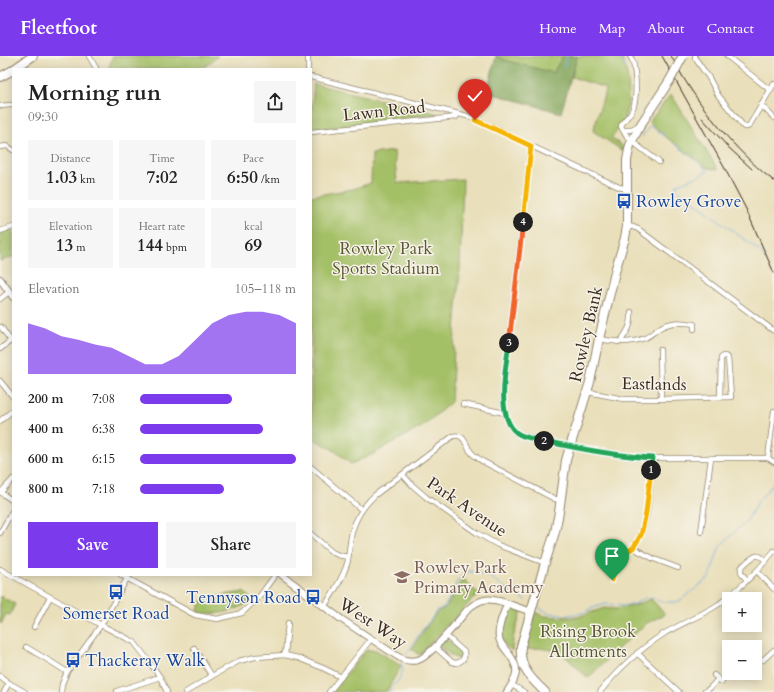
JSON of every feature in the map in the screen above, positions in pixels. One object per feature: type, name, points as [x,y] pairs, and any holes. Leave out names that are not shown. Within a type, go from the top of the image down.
[{"type":"highway","points":[[15,68],[33,56]]},
{"type":"highway","name":"Rowley Bank","points":[[545,692],[525,671],[521,660],[521,646],[530,611],[555,532],[566,460],[588,392],[616,268],[625,238],[627,226],[628,150],[641,124],[684,56]]},
{"type":"highway","points":[[0,77],[12,70]]},
{"type":"street","points":[[89,56],[96,68]]},
{"type":"street","points":[[308,56],[308,68]]},
{"type":"street","points":[[630,56],[634,67],[635,102],[633,109],[621,126],[632,141],[659,162]]},
{"type":"street","points":[[695,56],[718,95],[744,127],[749,126],[774,84]]},
{"type":"street","points":[[727,56],[770,90]]},
{"type":"street","points":[[312,77],[458,114],[475,120],[619,187],[627,189]]},
{"type":"street","points":[[0,106],[11,105]]},
{"type":"street","points":[[761,105],[774,118]]},
{"type":"street","name":"Lawn Road","points":[[312,132],[447,118],[458,114]]},
{"type":"street","points":[[624,130],[630,130],[641,124]]},
{"type":"street","points":[[0,147],[7,146],[12,149]]},
{"type":"street","points":[[531,146],[504,385],[503,400],[505,413],[510,426],[520,435],[570,447],[615,455],[653,458],[768,458],[774,462]]},
{"type":"street","points":[[627,226],[638,229],[774,331]]},
{"type":"street","points":[[0,231],[12,227]]},
{"type":"street","points":[[0,279],[11,294],[0,299]]},
{"type":"street","points":[[620,342],[629,330],[632,319],[631,312]]},
{"type":"street","points":[[599,339],[620,342],[638,340],[647,337],[661,327],[672,322],[694,324],[694,329]]},
{"type":"street","points":[[0,348],[12,340],[1,327]]},
{"type":"street","points":[[660,350],[661,399]]},
{"type":"street","points":[[725,356],[728,358],[731,397],[720,398],[721,358],[725,356]]},
{"type":"street","points":[[0,381],[12,396]]},
{"type":"street","name":"Eastlands","points":[[588,392],[624,399],[720,398]]},
{"type":"street","points":[[463,404],[505,413]]},
{"type":"street","points":[[0,421],[12,411]]},
{"type":"street","points":[[768,458],[774,411]]},
{"type":"street","points":[[324,607],[340,582],[347,565],[352,529],[362,510],[376,495],[453,436],[462,438],[472,452],[482,461],[561,500]]},
{"type":"street","points":[[612,580],[617,561],[624,553],[633,548],[641,535],[646,513],[653,458]]},
{"type":"street","points":[[701,532],[711,458]]},
{"type":"street","points":[[312,468],[362,510]]},
{"type":"street","name":"Park Avenue","points":[[403,475],[429,500],[478,533],[498,545],[545,563]]},
{"type":"street","points":[[12,480],[1,492],[12,500]]},
{"type":"street","points":[[0,532],[12,512]]},
{"type":"street","points":[[312,535],[332,552],[348,557]]},
{"type":"street","points":[[633,548],[654,559],[678,568]]},
{"type":"street","points":[[600,692],[618,671],[637,653],[666,633],[720,603],[748,580],[774,551]]},
{"type":"street","points":[[748,580],[741,573],[742,566],[753,557],[757,556],[762,557],[766,561]]},
{"type":"street","points":[[0,569],[12,576]]},
{"type":"street","points":[[757,571],[774,590]]},
{"type":"street","points":[[12,576],[134,642],[160,677],[167,692]]},
{"type":"street","points":[[61,692],[62,684],[67,672],[101,625],[128,577],[195,615],[217,619],[242,613],[259,597],[274,576]]},
{"type":"street","name":"West Way","points":[[283,576],[341,619],[403,659],[414,660],[422,658],[428,654],[468,609],[484,599],[491,599],[530,611]]},
{"type":"street","points":[[34,627],[50,597]]},
{"type":"street","points":[[507,604],[499,630],[499,636],[502,645],[516,665],[516,676],[507,692]]},
{"type":"street","points":[[285,656],[288,623]]},
{"type":"street","points":[[435,647],[452,662],[458,663],[462,661],[464,652],[445,635]]},
{"type":"street","points":[[328,692],[371,639]]},
{"type":"street","points":[[26,647],[67,672]]},
{"type":"street","points":[[194,648],[212,676]]},
{"type":"street","points":[[763,660],[774,650]]},
{"type":"street","points":[[637,653],[678,691]]},
{"type":"street","points":[[186,692],[239,661],[255,657],[285,656],[298,658],[341,677]]},
{"type":"street","points":[[0,676],[25,692]]},
{"type":"street","points":[[117,691],[160,677]]},
{"type":"street","points":[[704,692],[718,679]]},
{"type":"street","points":[[4,692],[9,683]]},
{"type":"street","points":[[512,685],[524,692]]},
{"type":"green space","points":[[113,56],[218,56],[203,68],[109,67]]},
{"type":"green space","points":[[495,56],[563,56],[553,73],[504,60]]},
{"type":"green space","points":[[496,56],[504,60],[553,73],[563,56],[577,56],[561,113],[487,92]]},
{"type":"green space","points":[[577,56],[621,56],[628,80],[629,89],[627,107],[619,129],[611,138],[625,148],[623,151],[593,131],[606,88],[572,77]]},
{"type":"green space","points":[[314,84],[439,114],[312,130]]},
{"type":"green space","points":[[671,94],[718,170],[705,167],[649,122]]},
{"type":"green space","name":"Rowley Park Sports Stadium","points":[[394,151],[397,183],[463,179],[460,269],[451,402],[423,426],[373,454],[351,464],[335,451],[312,438],[312,196],[353,189],[371,183],[372,154]]},
{"type":"green space","points":[[12,229],[12,257],[0,261],[0,233]]},
{"type":"green space","points":[[463,578],[479,595],[473,599],[419,655],[412,649],[437,612],[446,607]]},
{"type":"green space","points":[[244,592],[252,600],[234,610],[215,614],[200,613],[198,610],[201,602],[223,595]]},
{"type":"green space","points":[[0,596],[15,604],[10,615],[6,614],[1,624],[0,623]]},
{"type":"green space","name":"Rising Brook Allotments","points":[[651,599],[665,614],[647,623],[588,678],[560,651],[538,648],[524,650],[535,612],[545,616],[578,617],[604,608],[615,609],[633,606]]},
{"type":"green space","points":[[509,606],[522,610],[513,638],[512,651],[503,642],[501,633]]},
{"type":"green space","points":[[445,638],[463,654],[461,658],[459,659],[453,657],[439,645]]},
{"type":"green space","points":[[366,650],[376,650],[401,666],[386,692],[332,692]]},
{"type":"waterway","points":[[564,68],[567,56]]},
{"type":"waterway","points":[[618,56],[626,67]]},
{"type":"waterway","points":[[642,137],[651,126],[666,137]]},
{"type":"waterway","points":[[675,144],[708,170],[699,176],[676,185],[676,188],[753,246],[765,259]]},
{"type":"waterway","points":[[538,607],[548,613],[568,615],[583,613],[606,604],[622,606],[635,604],[646,597],[656,599],[661,602],[678,602],[709,578],[720,546],[747,520],[759,500],[774,483]]},
{"type":"waterway","points":[[404,656],[436,611],[444,607],[458,580],[468,571],[490,576],[497,583],[525,600]]},
{"type":"waterway","points":[[389,692],[391,687],[398,681],[403,670],[401,665],[402,661]]},
{"type":"railway","points":[[662,56],[746,209],[774,273]]},
{"type":"railway","points":[[671,56],[696,98],[716,124],[750,161],[774,181]]},
{"type":"railway","points":[[702,118],[728,147],[752,169]]},
{"type":"place","name":"Rowley Grove","points":[[624,201]]},
{"type":"place","name":"Rowley Park Primary Academy","points":[[402,577]]},
{"type":"place","name":"Somerset Road","points":[[116,592]]},
{"type":"place","name":"Tennyson Road","points":[[313,597]]},
{"type":"place","name":"Thackeray Walk","points":[[73,660]]},
{"type":"route","points":[[475,120],[531,146],[504,385],[504,407],[510,426],[520,435],[570,447],[615,455],[653,458],[646,513],[641,535],[633,548],[624,553],[617,561],[612,580]]}]
